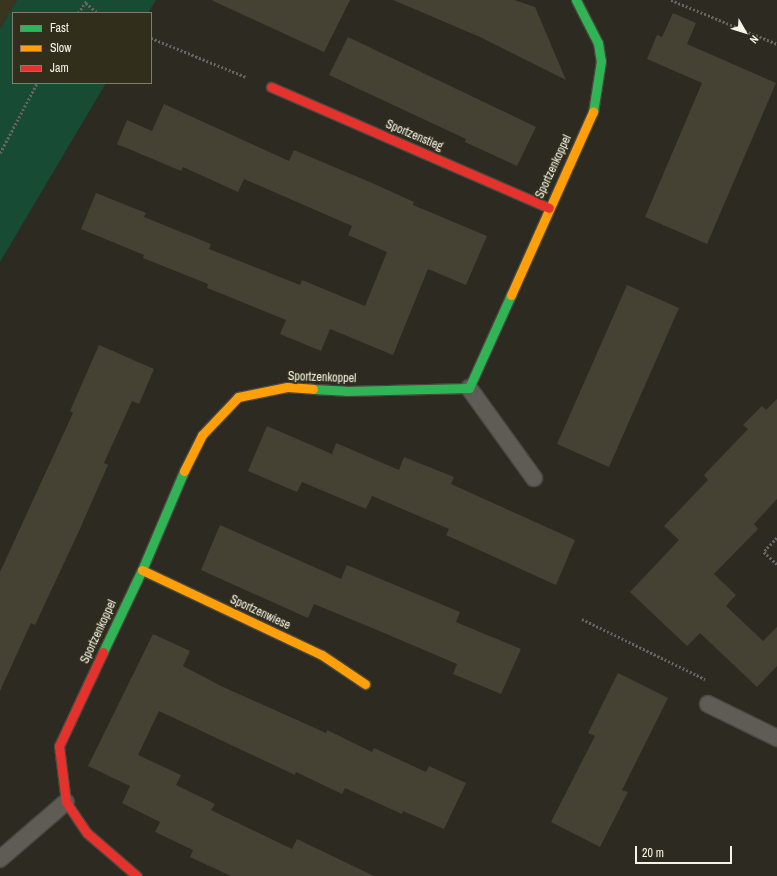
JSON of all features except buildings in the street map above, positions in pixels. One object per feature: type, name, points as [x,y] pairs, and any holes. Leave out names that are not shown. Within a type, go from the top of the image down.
[{"type":"street","name":"Sportzenkoppel","points":[[137,876],[87,833],[66,802],[59,746],[142,570],[176,486],[202,435],[238,397],[287,387],[346,391],[470,388],[593,112],[599,84],[600,61],[598,43],[576,0]]},
{"type":"street","name":"Sportzenstieg","points":[[271,87],[549,208]]},
{"type":"street","name":"Sportzenwiese","points":[[142,570],[322,655],[366,684]]},
{"type":"lane","points":[[470,388],[534,478]]},
{"type":"lane","points":[[708,704],[777,738]]},
{"type":"lane","points":[[0,859],[66,802]]},
{"type":"path","points":[[671,0],[777,44]]},
{"type":"path","points":[[79,12],[86,1],[97,12]]},
{"type":"path","points":[[152,38],[271,87]]},
{"type":"path","points":[[0,152],[36,84]]},
{"type":"path","points":[[777,538],[764,552],[777,564]]},
{"type":"path","points":[[582,619],[707,680]]},
{"type":"shaded area","points":[[0,0],[17,0],[0,29]]},
{"type":"green space","points":[[17,0],[156,0],[149,12],[12,12],[12,84],[105,84],[0,262],[0,29]]},
{"type":"traffic: fast","points":[[576,0],[598,43],[601,61],[593,112]]},
{"type":"traffic: fast","points":[[313,389],[346,391],[469,388],[511,295]]},
{"type":"traffic: fast","points":[[103,652],[142,570],[184,471]]},
{"type":"traffic: slow","points":[[511,295],[593,112]]},
{"type":"traffic: slow","points":[[184,471],[202,435],[238,397],[287,387],[313,389]]},
{"type":"traffic: slow","points":[[142,570],[322,655],[365,684]]},
{"type":"traffic: jam","points":[[271,87],[549,208]]},
{"type":"traffic: jam","points":[[103,652],[59,746],[66,802],[87,833],[137,876]]}]
